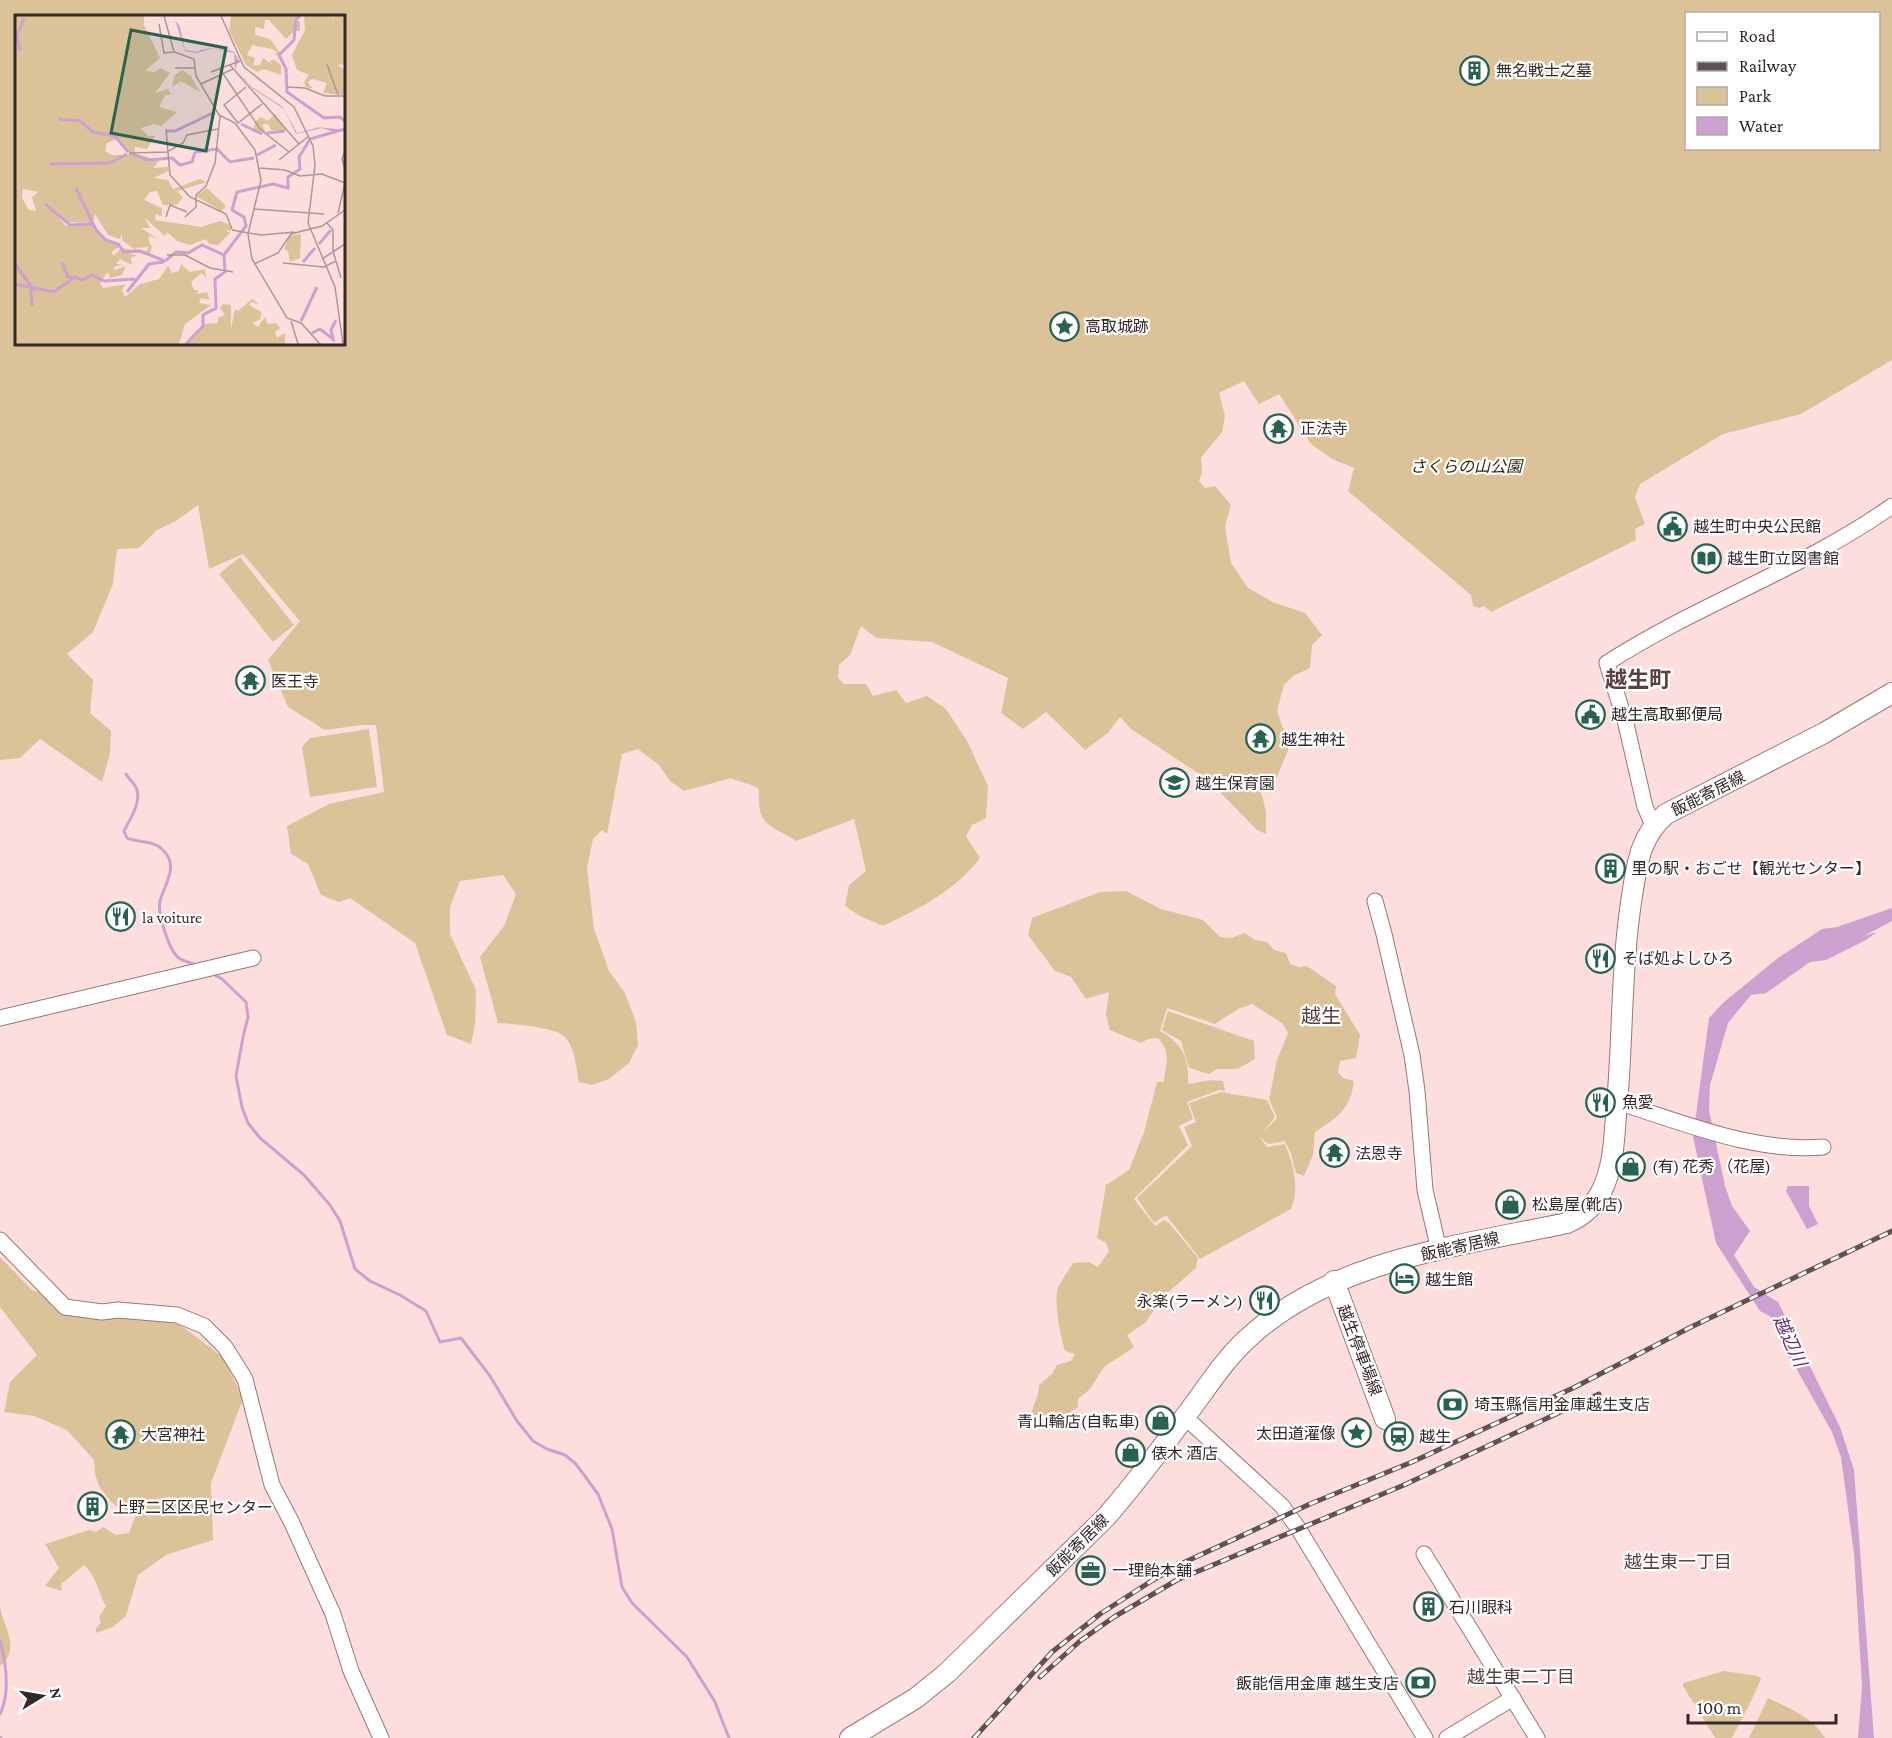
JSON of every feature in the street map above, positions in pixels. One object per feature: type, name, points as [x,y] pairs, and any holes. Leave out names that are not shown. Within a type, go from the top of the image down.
[{"type":"main road","name":"飯能寄居線","points":[[850,1738],[916,1698],[947,1673],[1106,1517],[1131,1489],[1220,1369],[1247,1339],[1292,1304],[1334,1281],[1382,1265],[1439,1250],[1567,1223],[1591,1207],[1608,1175],[1613,1147],[1628,920],[1642,847],[1653,825],[1666,814],[1824,733],[1892,693]]},
{"type":"main road","name":"越生停車場線","points":[[1334,1281],[1385,1419]]},
{"type":"street","points":[[1653,825],[1645,807],[1626,724],[1607,663],[1670,625],[1856,532],[1892,506]]},
{"type":"street","points":[[1374,901],[1384,934],[1412,1055],[1418,1091],[1425,1190],[1439,1250]]},
{"type":"street","points":[[0,1018],[253,958]]},
{"type":"street","points":[[1617,1102],[1758,1144],[1803,1149],[1823,1147]]},
{"type":"street","points":[[0,1240],[65,1307],[102,1312],[118,1310],[177,1315],[204,1326],[228,1351],[245,1379],[272,1485],[333,1614],[351,1671],[381,1738]]},
{"type":"street","points":[[1185,1417],[1282,1506],[1298,1528],[1425,1738]]},
{"type":"street","points":[[1424,1554],[1537,1738]]},
{"type":"street","points":[[1447,1738],[1513,1698]]},
{"type":"green space","name":"さくらの山公園","points":[[0,0],[1892,0],[1892,360],[1801,414],[1723,434],[1640,484],[1635,497],[1645,524],[1635,529],[1636,540],[1491,612],[1484,606],[1479,608],[1473,606],[1471,595],[1348,491],[1354,468],[1332,459],[1311,444],[1279,394],[1259,404],[1244,381],[1219,393],[1225,416],[1222,432],[1201,458],[1202,472],[1199,481],[1205,488],[1215,486],[1231,505],[1225,526],[1231,563],[1248,588],[1273,602],[1305,613],[1322,635],[1312,645],[1310,668],[1293,676],[1284,685],[1277,710],[1282,726],[1292,741],[1273,786],[1261,791],[1266,812],[1266,834],[1257,830],[1207,779],[1131,729],[1120,717],[1108,733],[1085,750],[1046,712],[1023,729],[1001,713],[1008,678],[932,642],[876,638],[861,626],[850,655],[839,665],[838,678],[844,684],[866,684],[873,696],[896,690],[906,703],[927,696],[946,709],[967,741],[988,786],[986,818],[972,825],[966,836],[980,858],[948,890],[923,906],[883,926],[860,916],[845,906],[849,885],[866,871],[854,819],[796,841],[771,826],[762,817],[759,789],[756,787],[731,778],[684,791],[670,781],[659,765],[638,749],[622,754],[607,834],[602,830],[593,839],[587,868],[594,929],[609,971],[625,993],[636,1022],[638,1045],[629,1063],[609,1079],[592,1085],[579,1082],[573,1051],[564,1036],[542,1028],[498,1023],[480,957],[504,926],[516,894],[503,875],[460,881],[450,907],[450,934],[476,990],[475,1025],[471,1044],[447,1035],[415,943],[350,898],[339,902],[321,895],[308,864],[291,854],[287,826],[329,804],[384,792],[376,725],[325,730],[288,707],[268,660],[300,621],[243,554],[209,569],[198,505],[176,521],[157,530],[139,548],[117,549],[113,584],[93,632],[67,654],[93,680],[90,713],[111,731],[110,753],[102,782],[40,739],[20,758],[0,760]]},
{"type":"green space","points":[[240,557],[294,625],[273,642],[219,574]]},
{"type":"green space","points":[[369,729],[377,787],[310,797],[302,747],[310,738]]},
{"type":"green space","points":[[1126,891],[1161,909],[1203,920],[1220,937],[1231,938],[1245,933],[1255,940],[1267,942],[1274,950],[1286,953],[1290,964],[1299,967],[1307,966],[1336,986],[1335,994],[1360,1035],[1356,1058],[1340,1061],[1338,1072],[1343,1078],[1354,1081],[1349,1099],[1342,1112],[1315,1132],[1313,1155],[1304,1176],[1296,1173],[1285,1141],[1268,1144],[1260,1137],[1267,1147],[1285,1144],[1293,1168],[1295,1184],[1291,1209],[1200,1259],[1166,1215],[1154,1223],[1137,1198],[1192,1146],[1184,1127],[1196,1122],[1189,1103],[1221,1092],[1267,1100],[1275,1117],[1261,1135],[1277,1118],[1269,1099],[1277,1060],[1288,1033],[1282,1023],[1252,1004],[1238,1009],[1215,1024],[1167,1008],[1160,1031],[1174,1041],[1183,1052],[1186,1059],[1188,1084],[1212,1080],[1223,1081],[1225,1091],[1219,1090],[1187,1102],[1193,1119],[1179,1126],[1188,1145],[1134,1199],[1155,1226],[1164,1220],[1169,1223],[1198,1258],[1196,1268],[1165,1295],[1145,1323],[1127,1335],[1134,1347],[1104,1367],[1090,1389],[1078,1399],[1078,1407],[1053,1424],[1039,1429],[1030,1417],[1039,1385],[1052,1374],[1057,1365],[1071,1361],[1075,1354],[1065,1351],[1063,1345],[1057,1310],[1058,1288],[1073,1263],[1089,1262],[1098,1267],[1109,1251],[1106,1243],[1097,1238],[1106,1185],[1129,1170],[1144,1132],[1157,1082],[1164,1082],[1167,1059],[1165,1049],[1158,1038],[1148,1039],[1141,1043],[1110,1030],[1106,1015],[1109,992],[1086,999],[1071,977],[1055,971],[1028,935],[1032,918],[1100,892]]},
{"type":"green space","points":[[1168,1011],[1254,1041],[1255,1059],[1238,1069],[1217,1069],[1209,1074],[1189,1068],[1181,1041],[1162,1030]]},
{"type":"green space","points":[[0,1257],[32,1290],[89,1309],[148,1317],[179,1324],[224,1358],[243,1399],[211,1483],[213,1540],[166,1555],[138,1575],[126,1616],[113,1627],[96,1633],[96,1628],[101,1623],[99,1617],[106,1606],[92,1575],[84,1565],[61,1584],[62,1591],[45,1586],[59,1568],[45,1544],[89,1530],[96,1532],[103,1527],[116,1535],[129,1533],[136,1515],[120,1509],[111,1502],[99,1486],[94,1460],[67,1430],[34,1416],[4,1412],[10,1382],[37,1355],[0,1307]]},
{"type":"green space","points":[[0,1606],[9,1638],[10,1652],[0,1666]]},
{"type":"green space","points":[[1724,1671],[1758,1676],[1761,1679],[1732,1738],[1715,1738],[1683,1683]]},
{"type":"green space","points":[[1768,1698],[1807,1719],[1825,1738],[1749,1738]]},
{"type":"water","name":"越辺川","points":[[1892,908],[1892,921],[1864,936],[1877,932],[1866,940],[1826,960],[1810,962],[1766,993],[1751,995],[1728,1023],[1710,1085],[1709,1110],[1725,1186],[1732,1206],[1750,1231],[1734,1255],[1754,1287],[1778,1302],[1840,1427],[1854,1470],[1874,1738],[1858,1738],[1862,1686],[1854,1553],[1841,1457],[1832,1432],[1779,1338],[1770,1316],[1760,1311],[1716,1243],[1693,1137],[1709,1018],[1724,1002],[1778,958],[1822,929],[1837,927]]},
{"type":"water","points":[[1788,1186],[1809,1186],[1809,1206],[1818,1224],[1807,1229],[1786,1191]]},
{"type":"waterway","points":[[126,774],[136,788],[138,800],[124,831],[127,838],[154,844],[167,855],[171,868],[160,901],[162,922],[175,954],[196,965]]},
{"type":"waterway","points":[[213,974],[222,979],[246,1002],[248,1017],[236,1076],[242,1107],[248,1123],[260,1138],[304,1175],[330,1205],[340,1221],[355,1269],[370,1281],[400,1295],[426,1311],[440,1342],[461,1338],[490,1376],[517,1421],[533,1441],[565,1455],[576,1464],[598,1494],[612,1529],[622,1587],[632,1603],[687,1657],[715,1702],[729,1738]]},
{"type":"waterway","points":[[0,1640],[6,1668],[5,1696],[0,1714]]},
{"type":"railway","points":[[974,1738],[1052,1652],[1100,1614],[1185,1562],[1573,1388],[1691,1327],[1892,1231]]},
{"type":"railway","points":[[1040,1677],[1080,1641],[1114,1617],[1177,1580],[1404,1485],[1599,1394]]},
{"type":"place","name":"無名戦士之墓","points":[[1475,70]]},
{"type":"place","name":"高取城跡","points":[[1064,326]]},
{"type":"place","name":"正法寺","points":[[1279,428]]},
{"type":"place","name":"越生町中央公民館","points":[[1672,526]]},
{"type":"place","name":"越生町立図書館","points":[[1706,558]]},
{"type":"place","name":"医王寺","points":[[250,681]]},
{"type":"place","name":"越生高取郵便局","points":[[1590,714]]},
{"type":"place","name":"越生神社","points":[[1260,739]]},
{"type":"place","name":"越生保育園","points":[[1174,783]]},
{"type":"place","name":"里の駅・おごせ【観光センター】","points":[[1610,868]]},
{"type":"place","name":"la voiture","points":[[121,917]]},
{"type":"place","name":"そば処よしひろ","points":[[1601,958]]},
{"type":"place","name":"魚愛","points":[[1601,1102]]},
{"type":"place","name":"法恩寺","points":[[1334,1153]]},
{"type":"place","name":"(有) 花秀 （花屋)","points":[[1631,1166]]},
{"type":"place","name":"松島屋(靴店)","points":[[1511,1204]]},
{"type":"place","name":"越生館","points":[[1404,1279]]},
{"type":"place","name":"永楽(ラーメン)","points":[[1264,1301]]},
{"type":"place","name":"埼玉縣信用金庫越生支店","points":[[1453,1404]]},
{"type":"place","name":"青山輪店(自転車)","points":[[1161,1421]]},
{"type":"place","name":"太田道灌像","points":[[1357,1433]]},
{"type":"place","name":"大宮神社","points":[[120,1434]]},
{"type":"place","name":"越生","points":[[1398,1436]]},
{"type":"place","name":"俵木 酒店","points":[[1130,1453]]},
{"type":"place","name":"上野二区区民センター","points":[[92,1507]]},
{"type":"place","name":"一理飴本舗","points":[[1091,1570]]},
{"type":"place","name":"石川眼科","points":[[1428,1607]]},
{"type":"place","name":"飯能信用金庫 越生支店","points":[[1420,1683]]},
{"type":"district","name":"越生町","points":[[1638,679]]},
{"type":"district","name":"越生","points":[[1321,1016]]},
{"type":"district","name":"越生東一丁目","points":[[1678,1562]]},
{"type":"district","name":"越生東二丁目","points":[[1521,1677]]}]
